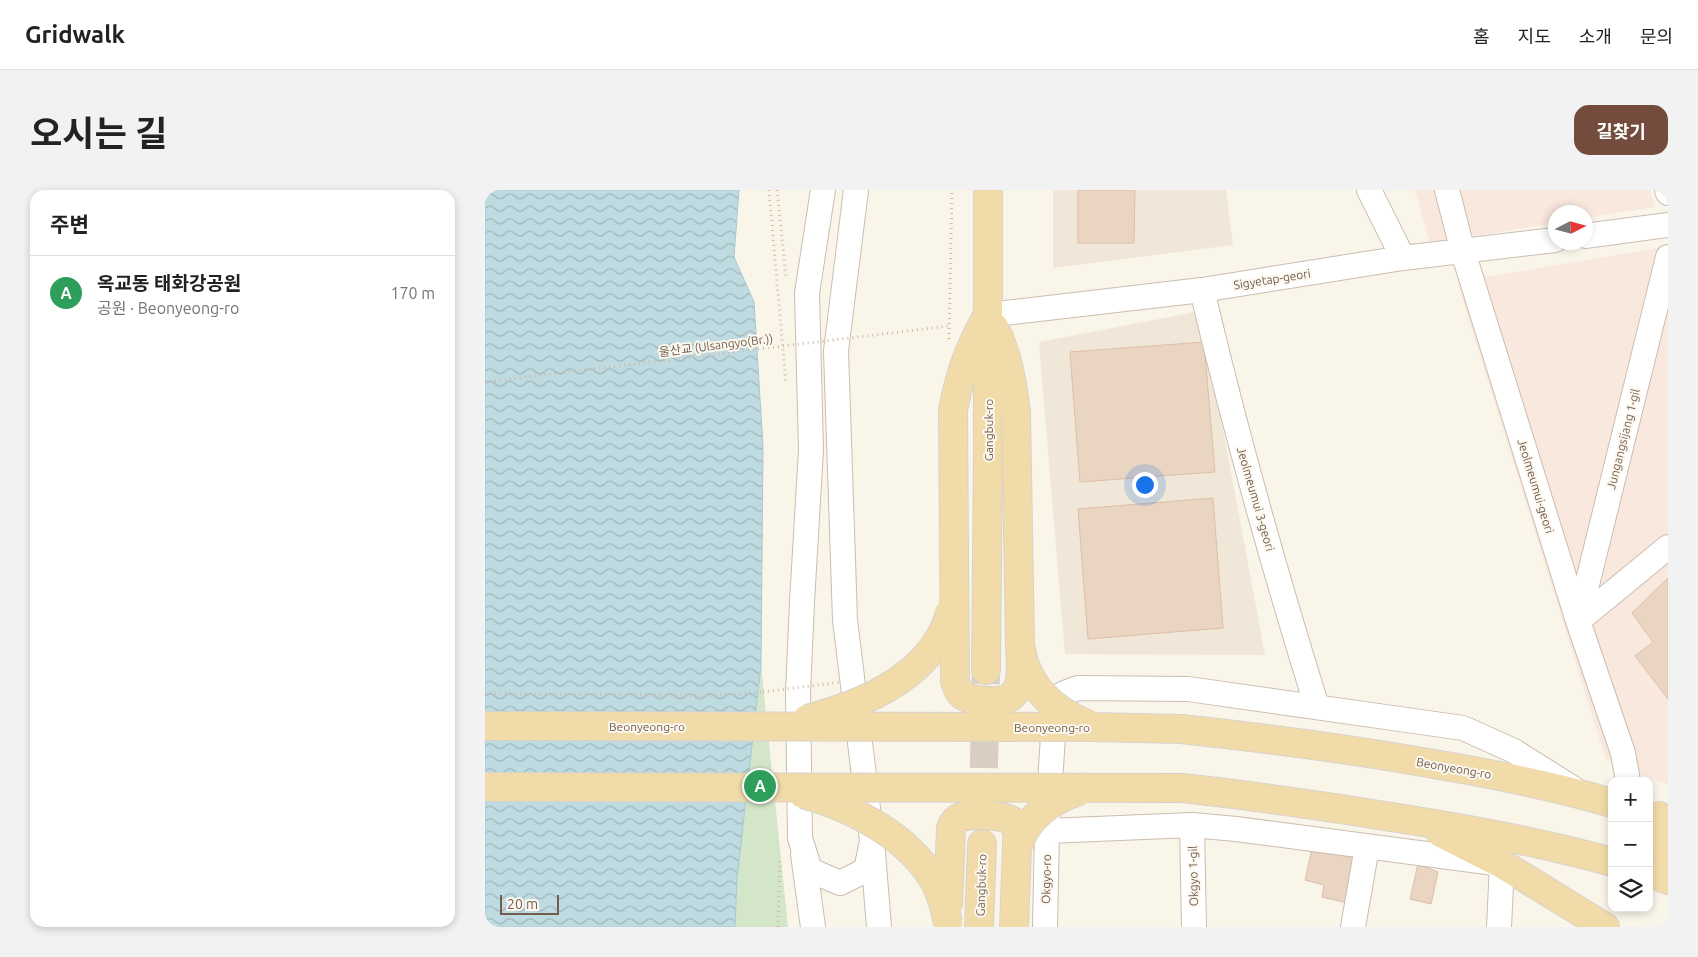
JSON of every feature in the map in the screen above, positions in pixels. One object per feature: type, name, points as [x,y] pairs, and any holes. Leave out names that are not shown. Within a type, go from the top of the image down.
[{"type":"main road","name":"Gangbuk-ro","points":[[986,670],[988,190]]},
{"type":"main road","points":[[988,315],[1003,345],[1012,379],[1016,412],[1020,681],[1017,690],[1011,697],[1003,700],[972,700],[963,696],[955,682],[953,410],[959,379],[970,347],[988,315]]},
{"type":"main road","points":[[777,726],[812,718],[859,700],[887,688],[904,677],[920,664],[933,649],[944,630],[955,597]]},
{"type":"main road","points":[[1020,644],[1022,661],[1028,676],[1037,688],[1061,711],[1093,727]]},
{"type":"main road","name":"Beonyeong-ro","points":[[485,726],[1093,727],[1181,729],[1275,739],[1375,754],[1474,771],[1582,794],[1608,802]]},
{"type":"main road","points":[[485,787],[1182,788],[1410,819],[1569,850],[1608,861]]},
{"type":"main road","points":[[1017,848],[1029,822],[1043,808],[1063,796],[1093,787]]},
{"type":"main road","points":[[778,788],[808,796],[853,813],[894,837],[909,849],[936,884],[943,902],[948,925]]},
{"type":"main road","points":[[948,925],[951,828],[953,822],[959,817],[966,816],[1006,817],[1012,820],[1016,826],[1014,927]]},
{"type":"main road","points":[[1659,817],[1668,855]]},
{"type":"main road","points":[[1410,819],[1450,837],[1501,864],[1605,927]]},
{"type":"main road","name":"Gangbuk-ro","points":[[979,927],[982,844]]},
{"type":"main road","points":[[1653,874],[1668,880]]},
{"type":"street","points":[[813,927],[800,838],[798,692],[811,450],[807,293],[823,190]]},
{"type":"street","points":[[856,190],[837,351],[845,620],[872,841],[879,927]]},
{"type":"street","points":[[1369,190],[1403,258]]},
{"type":"street","name":"Jeolmeumui-geori","points":[[1447,190],[1463,252],[1577,621],[1623,753],[1627,777]]},
{"type":"street","points":[[1593,235],[1668,225]]},
{"type":"street","name":"Sigyetap-geori","points":[[988,315],[1202,290],[1403,258],[1548,241]]},
{"type":"street","name":"Jungangsijang 1-gil","points":[[1577,621],[1668,257]]},
{"type":"street","name":"Jeolmeumui 3-geori","points":[[1202,290],[1227,398],[1291,624],[1317,707]]},
{"type":"street","points":[[1577,621],[1668,547]]},
{"type":"street","name":"Okgyo-ro","points":[[1045,927],[1047,831],[1055,704],[1062,694],[1078,688],[1188,689],[1463,728],[1514,751],[1582,794]]},
{"type":"street","points":[[1047,831],[1192,825],[1236,828],[1501,864],[1499,927]]},
{"type":"street","name":"Okgyo 1-gil","points":[[1192,825],[1194,927]]},
{"type":"street","points":[[800,838],[810,870],[840,883],[866,870],[872,841]]},
{"type":"street","points":[[872,841],[874,927]]},
{"type":"street","points":[[1353,927],[1367,847]]},
{"type":"path","name":"울산교 (Ulsangyo(Br.))","points":[[485,382],[949,326],[952,190]]},
{"type":"path","points":[[485,693],[708,696],[763,692],[845,681]]},
{"type":"shaded area","points":[[1053,190],[1226,190],[1233,245],[1053,268]]},
{"type":"shaded area","points":[[1415,190],[1650,190],[1655,207],[1593,217],[1593,205],[1548,205],[1548,224],[1430,243]]},
{"type":"shaded area","points":[[1668,246],[1668,785],[1653,779],[1653,777],[1648,777],[1606,760],[1457,282]]},
{"type":"shaded area","points":[[1201,311],[1265,655],[1065,654],[1039,342]]},
{"type":"green space","points":[[761,665],[788,927],[735,927],[737,879]]},
{"type":"water","points":[[485,190],[739,190],[734,257],[754,302],[763,447],[761,665],[737,879],[735,927],[485,927]]},
{"type":"building","points":[[1078,190],[1135,190],[1134,243],[1078,243]]},
{"type":"building","points":[[1204,342],[1215,472],[1080,482],[1070,352]]},
{"type":"building","points":[[1213,498],[1223,628],[1088,639],[1078,509]]},
{"type":"building","points":[[1668,578],[1668,699],[1635,656],[1653,642],[1632,613]]},
{"type":"building","points":[[1312,848],[1355,858],[1347,903],[1322,897],[1324,885],[1305,880]]},
{"type":"building","points":[[1418,864],[1438,872],[1431,904],[1410,899]]},
{"type":"tunnel","points":[[983,810],[986,670]]},
{"type":"place","name":"옥교동 태화강공원","points":[[760,786]]}]
